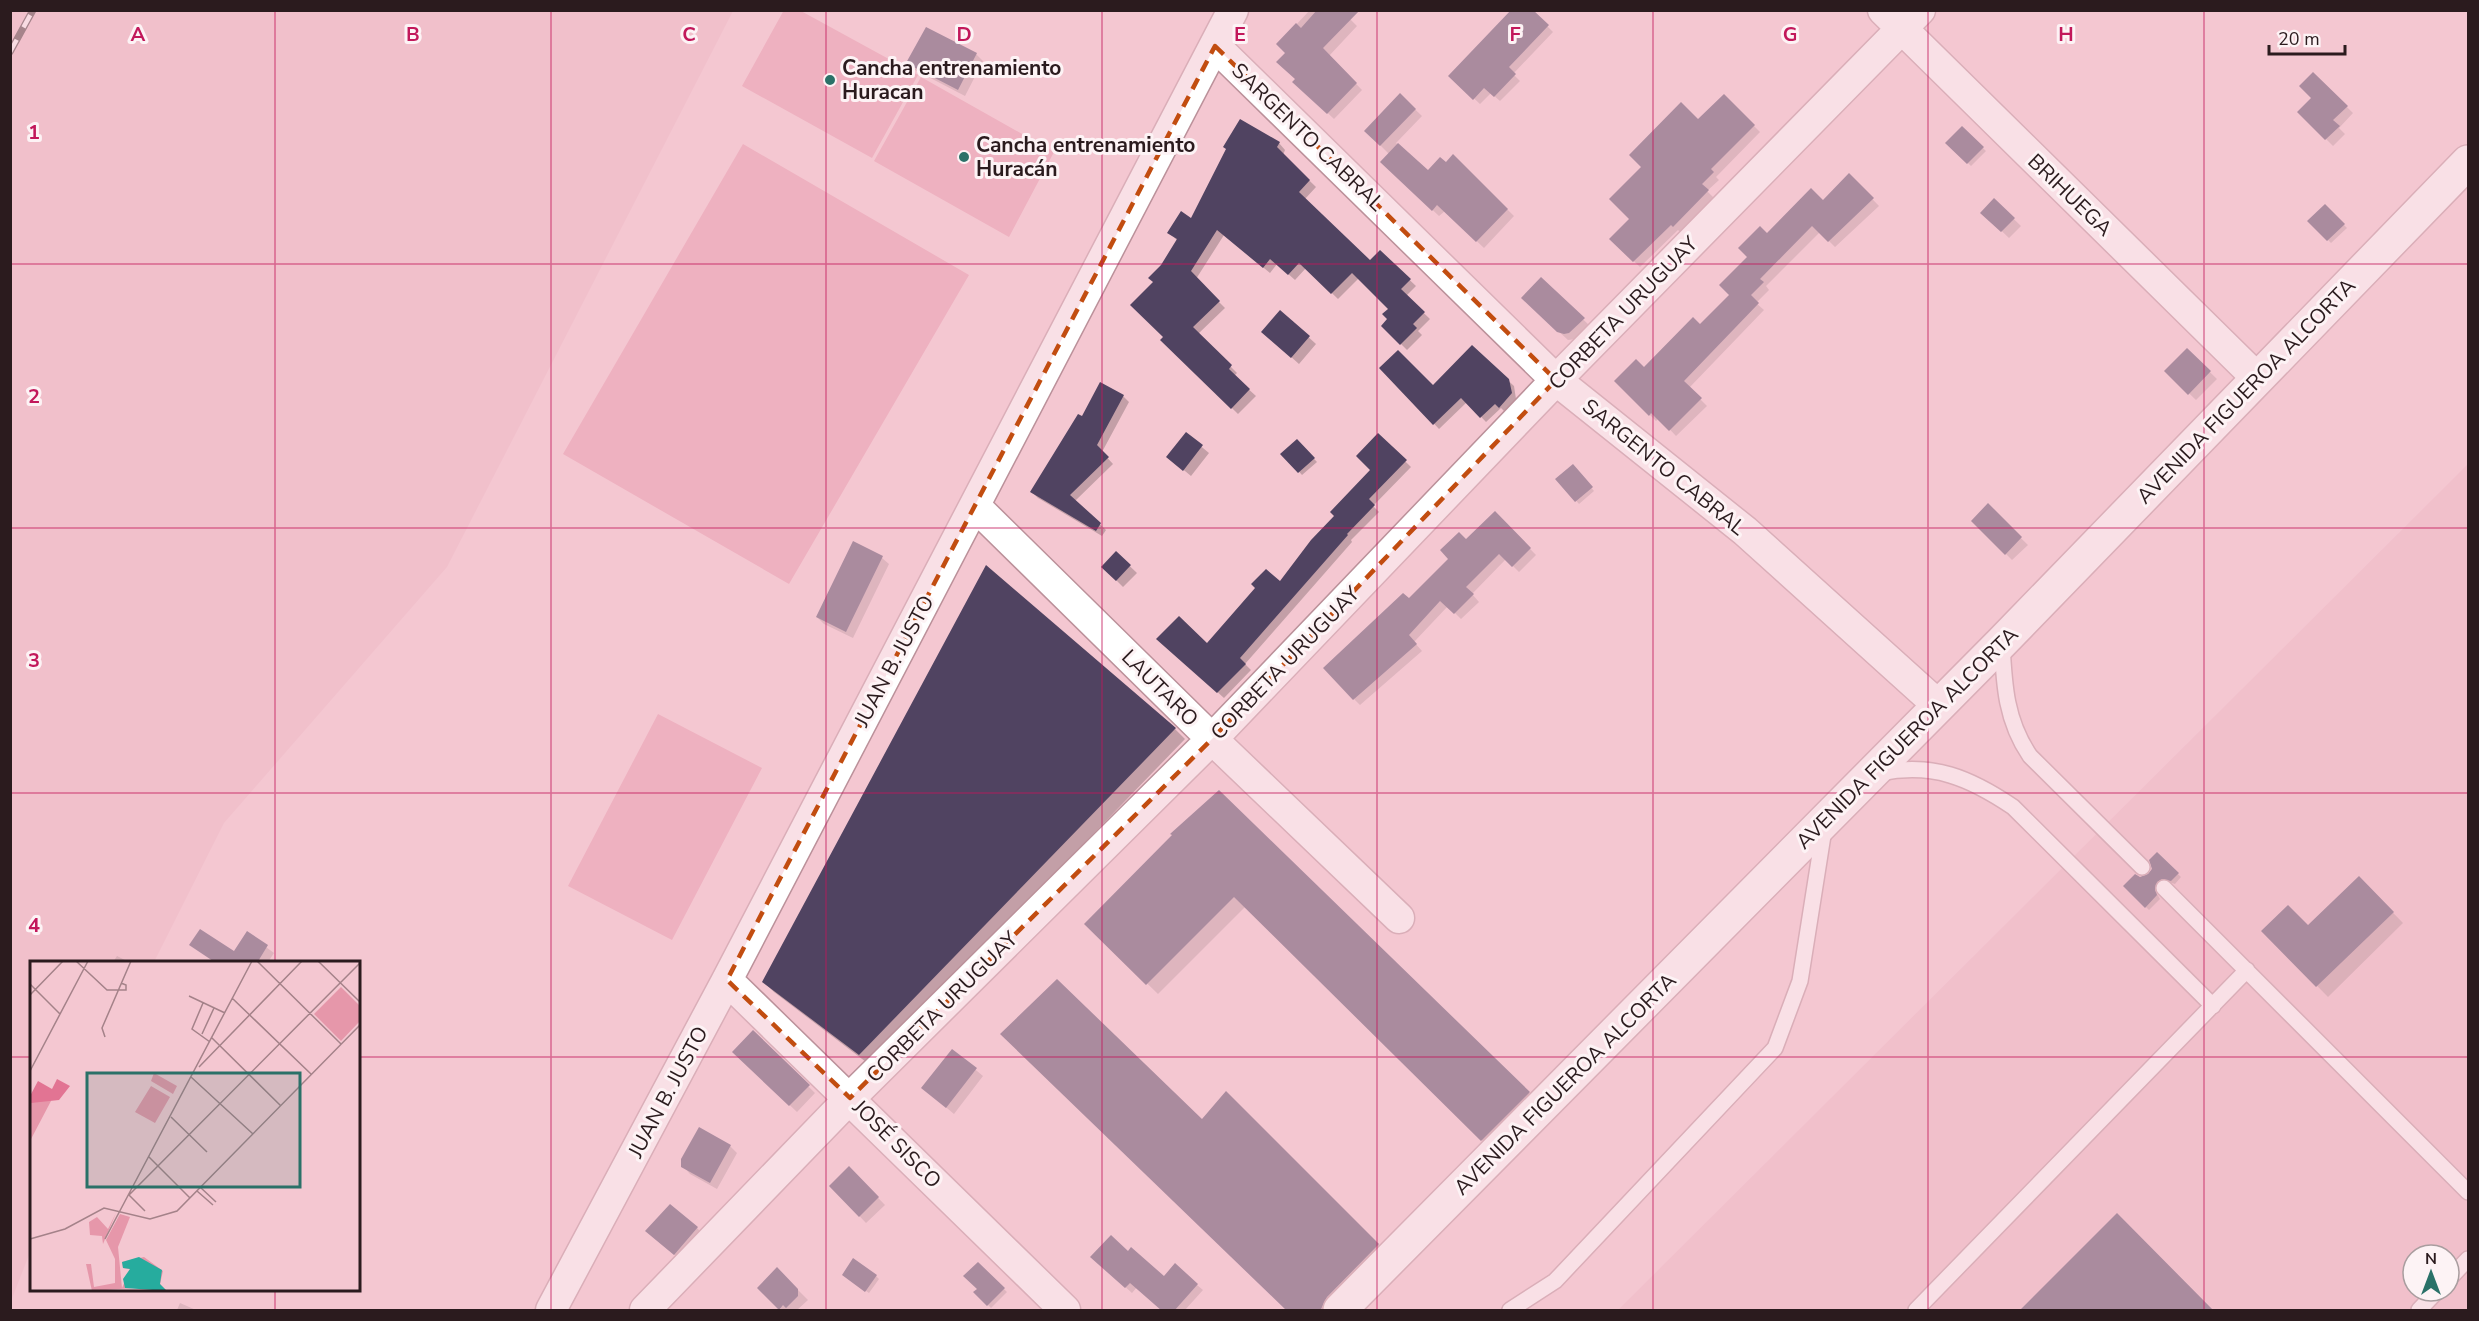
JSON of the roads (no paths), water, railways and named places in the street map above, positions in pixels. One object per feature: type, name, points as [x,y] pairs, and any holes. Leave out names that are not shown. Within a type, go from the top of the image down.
[{"type":"main road","name":"AVENIDA FIGUEROA ALCORTA","points":[[1340,1311],[2002,642],[2469,162]]},
{"type":"street","name":"JUAN B. JUSTO","points":[[551,1311],[727,980],[1233,10]]},
{"type":"street","name":"BRIHUEGA","points":[[1902,17],[2258,379]]},
{"type":"street","name":"CORBETA URUGUAY","points":[[645,1311],[850,1098],[1212,740],[1902,17]]},
{"type":"street","name":"SARGENTO CABRAL","points":[[1215,45],[1556,380],[1745,531],[1939,706]]},
{"type":"street","name":"LAUTARO","points":[[975,506],[1212,740],[1399,918]]},
{"type":"street","name":"JOSÉ SISCO","points":[[727,980],[1065,1311]]},
{"type":"lane","points":[[2002,642],[2004,691],[2011,721],[2019,740],[2030,756],[2142,867]]},
{"type":"lane","points":[[1869,776],[1897,770],[1927,770],[1958,776],[1989,791],[2013,807],[2213,1006]]},
{"type":"lane","points":[[1510,1311],[1555,1281],[1775,1047],[1800,981],[1826,819]]},
{"type":"lane","points":[[2164,888],[2469,1192]]},
{"type":"lane","points":[[1916,1311],[2247,970]]},
{"type":"railway","points":[[10,52],[33,10]]},
{"type":"place","name":"Cancha entrenamiento Huracan","points":[[830,80]]},
{"type":"place","name":"Cancha entrenamiento Huracán","points":[[964,157]]}]
